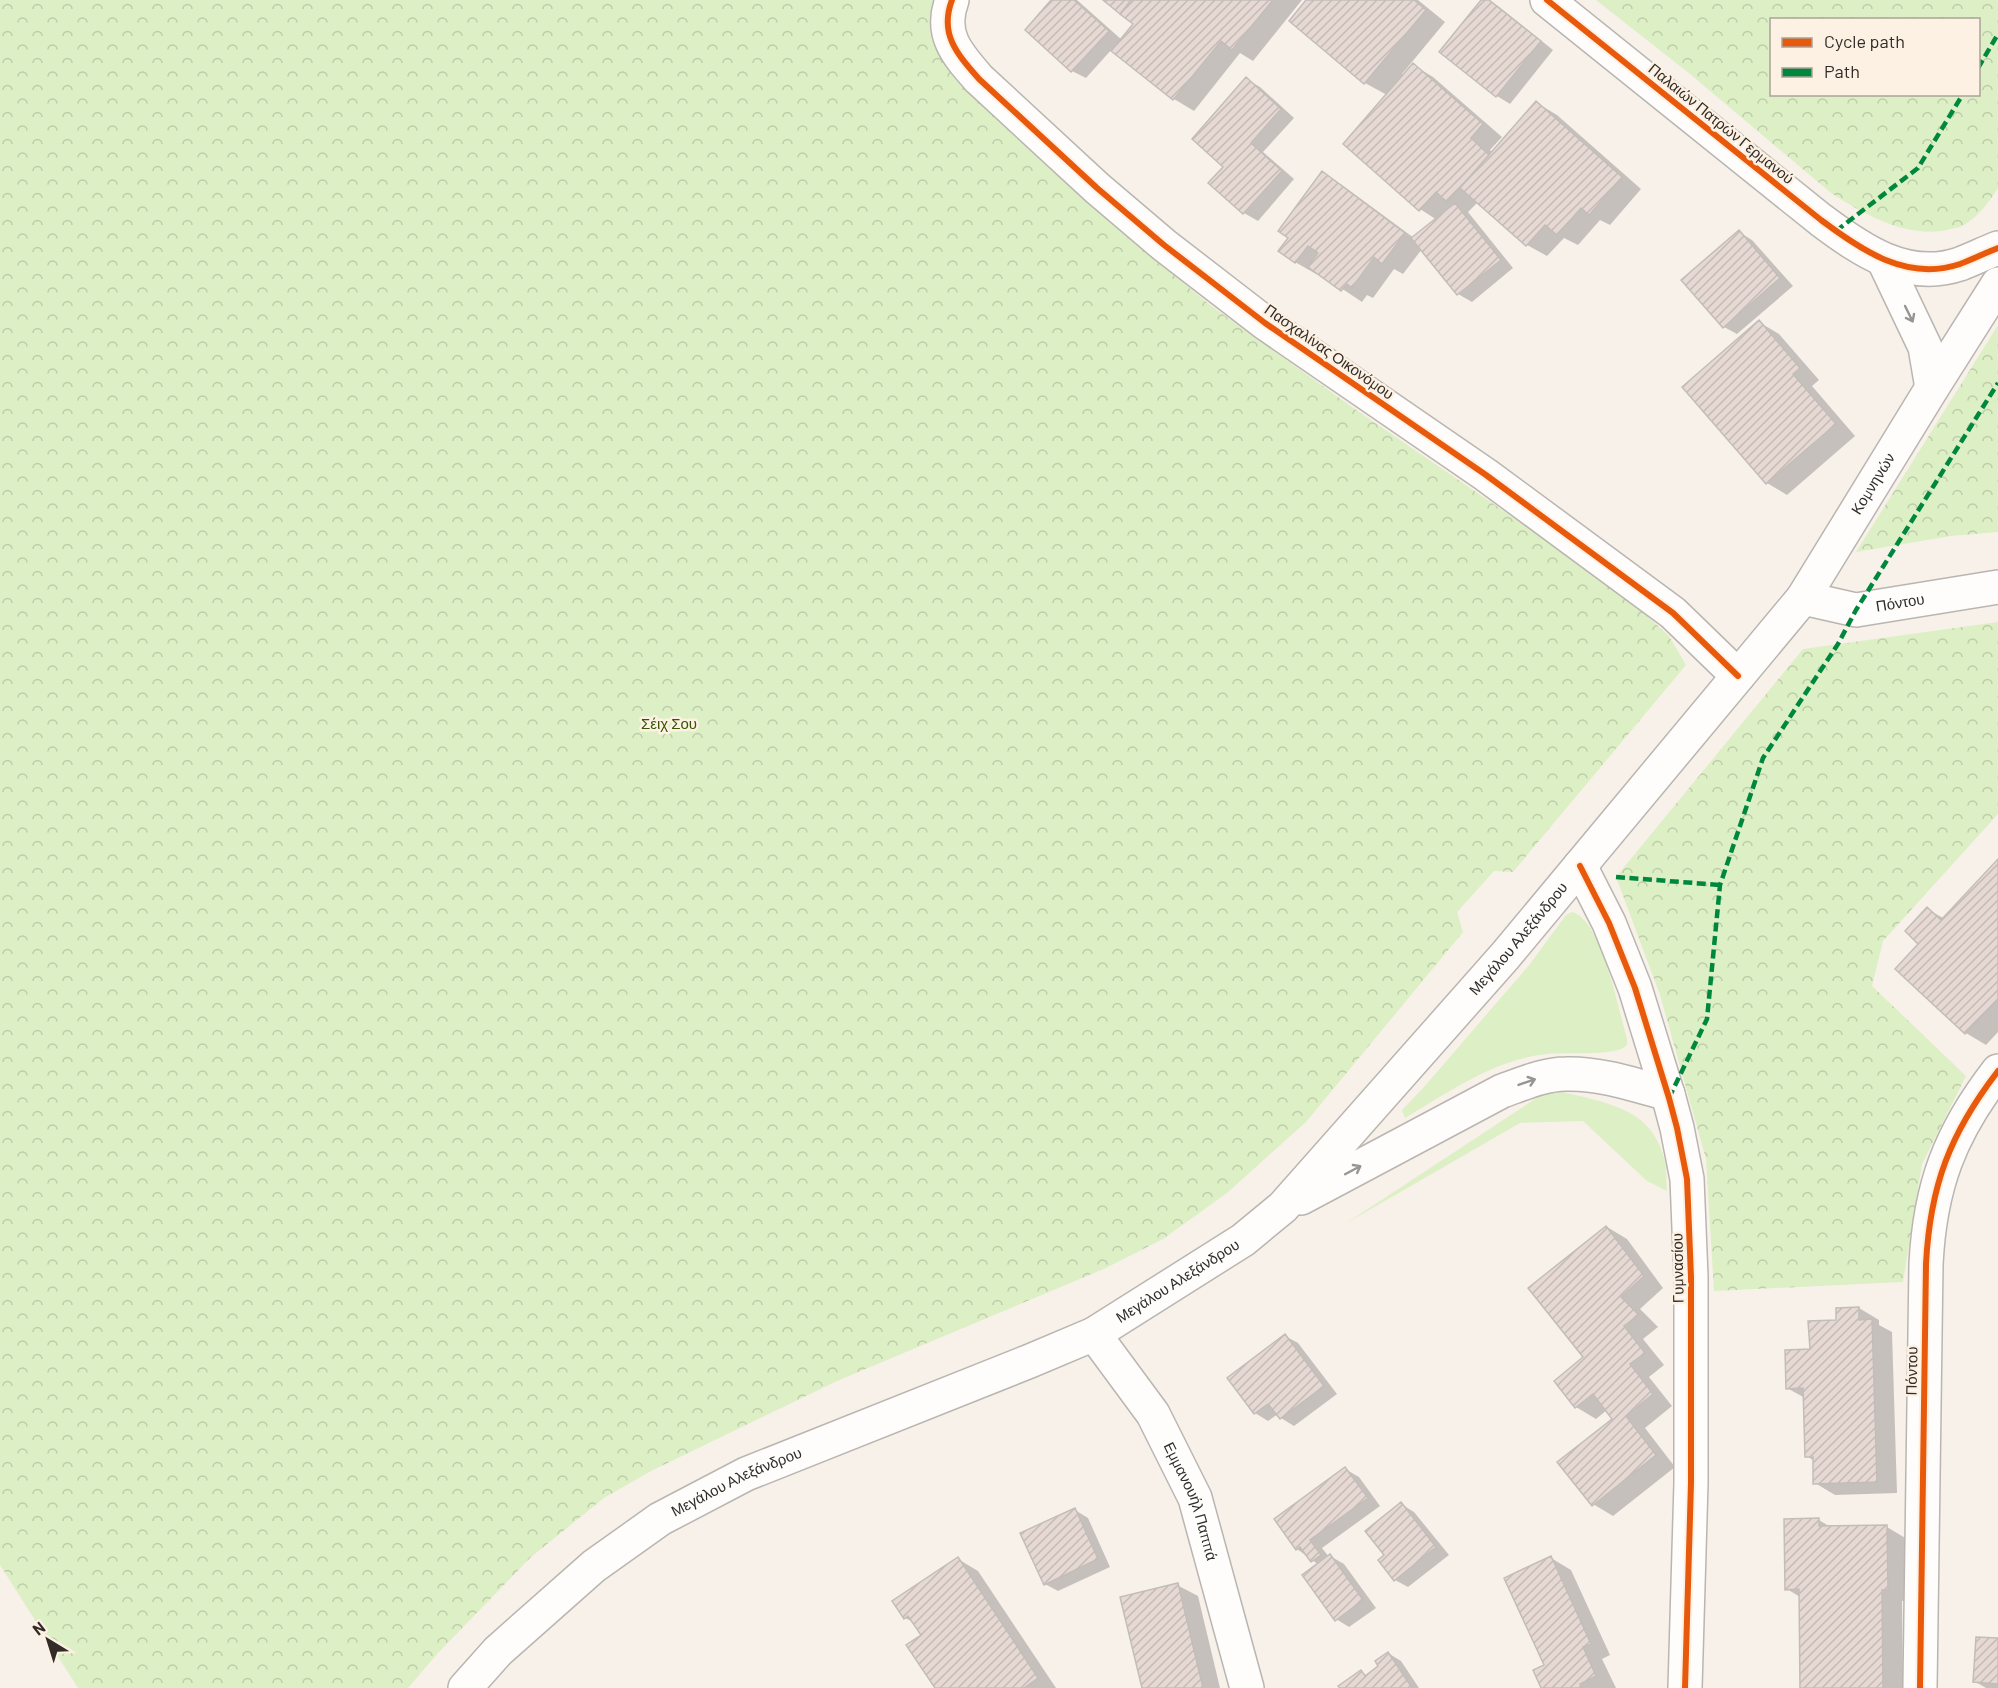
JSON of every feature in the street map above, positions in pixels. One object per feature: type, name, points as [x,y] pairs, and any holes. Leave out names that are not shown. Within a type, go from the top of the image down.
[{"type":"street","name":"Παλαιών Πατρών Γερμανού","points":[[1547,0],[1821,220],[1884,261],[1926,270],[1958,265],[1998,248]]},
{"type":"street","name":"Πασχαλίνας Οικονόμου","points":[[950,6],[949,35],[955,49],[979,79],[1097,188],[1265,323],[1486,475],[1673,613],[1737,676]]},
{"type":"street","points":[[1884,261],[1925,347],[1932,388]]},
{"type":"street","name":"Κομνηνών","points":[[1737,676],[1803,598],[1998,284]]},
{"type":"street","name":"Πόντου","points":[[1803,598],[1856,610],[1998,587]]},
{"type":"street","name":"Μεγάλου Αλεξάνδρου","points":[[465,1688],[498,1652],[594,1566],[660,1520],[746,1474],[1094,1334],[1243,1240],[1283,1208],[1497,965],[1737,676]]},
{"type":"street","name":"Γυμνασίου","points":[[1580,866],[1609,922],[1626,963],[1668,1094],[1687,1179],[1691,1265],[1691,1483],[1685,1688]]},
{"type":"street","name":"Πόντου","points":[[1920,1688],[1926,1264],[1930,1214],[1942,1170],[1958,1134],[1998,1071]]},
{"type":"street","points":[[1283,1208],[1502,1091],[1536,1079],[1564,1074],[1602,1077],[1668,1094]]},
{"type":"street","name":"Εμμανουήλ Παππά","points":[[1094,1334],[1153,1414],[1195,1498],[1247,1688]]},
{"type":"green space","name":"Σέιχ Σου","points":[[0,0],[933,0],[930,29],[934,46],[962,84],[1090,205],[1210,305],[1628,599],[1669,636],[1686,665],[1513,872],[1494,871],[1457,912],[1463,932],[1306,1122],[1227,1193],[1163,1239],[1106,1268],[837,1381],[651,1471],[604,1498],[531,1557],[437,1654],[408,1688],[78,1688],[0,1565]]},
{"type":"green space","points":[[1596,0],[1998,0],[1998,188],[1979,213],[1960,227],[1935,232],[1919,231],[1873,217],[1831,193],[1690,74]]},
{"type":"green space","points":[[1998,325],[1998,532],[1951,536],[1856,552]]},
{"type":"green space","points":[[1998,622],[1998,814],[1883,941],[1872,986],[1966,1076],[1922,1164],[1903,1282],[1714,1291],[1706,1159],[1660,995],[1616,877],[1803,649]]},
{"type":"green space","points":[[1572,912],[1582,918],[1592,930],[1600,947],[1618,1005],[1627,1040],[1626,1046],[1610,1052],[1547,1054],[1509,1062],[1473,1078],[1405,1118],[1402,1110],[1530,964],[1566,915]]},
{"type":"green space","points":[[1556,1090],[1622,1109],[1648,1127],[1657,1140],[1664,1158],[1667,1191],[1647,1181],[1583,1121],[1520,1123],[1345,1224],[1535,1099]]},
{"type":"building","points":[[1051,0],[1074,0],[1109,31],[1071,72],[1025,30]]},
{"type":"building","points":[[1103,0],[1131,0],[1120,14]]},
{"type":"building","points":[[1131,0],[1273,0],[1232,50],[1221,41],[1173,100],[1111,51],[1133,24],[1120,14]]},
{"type":"building","points":[[1306,0],[1414,0],[1426,10],[1364,84],[1289,21]]},
{"type":"building","points":[[1481,0],[1489,0],[1541,41],[1496,97],[1439,52]]},
{"type":"building","points":[[1413,63],[1483,124],[1471,138],[1489,155],[1447,202],[1436,192],[1419,211],[1343,144]]},
{"type":"building","points":[[1246,77],[1281,109],[1251,143],[1282,171],[1243,214],[1208,183],[1223,167],[1192,139]]},
{"type":"building","points":[[1536,101],[1622,177],[1589,215],[1581,208],[1557,235],[1545,225],[1526,246],[1460,188]]},
{"type":"building","points":[[1322,171],[1405,233],[1382,264],[1374,257],[1352,288],[1347,284],[1341,291],[1308,267],[1318,253],[1308,246],[1295,263],[1278,251],[1288,238],[1278,231]]},
{"type":"building","points":[[1455,203],[1501,260],[1457,295],[1411,238]]},
{"type":"building","points":[[1739,230],[1780,278],[1723,328],[1681,280]]},
{"type":"building","points":[[1759,320],[1800,368],[1793,374],[1836,424],[1766,484],[1682,387]]},
{"type":"building","points":[[1998,859],[1998,999],[1965,1034],[1895,969],[1918,944],[1905,931],[1927,907],[1941,920]]},
{"type":"building","points":[[1606,1226],[1644,1276],[1621,1297],[1639,1315],[1624,1326],[1645,1353],[1630,1364],[1653,1394],[1626,1416],[1656,1455],[1592,1506],[1557,1462],[1612,1419],[1593,1394],[1575,1408],[1554,1381],[1583,1357],[1528,1288]]},
{"type":"building","points":[[1859,1307],[1859,1320],[1872,1319],[1877,1482],[1813,1484],[1813,1457],[1805,1457],[1803,1388],[1786,1389],[1785,1350],[1810,1349],[1808,1321],[1836,1320],[1836,1308]]},
{"type":"building","points":[[1285,1334],[1324,1386],[1280,1419],[1268,1404],[1254,1414],[1227,1378]]},
{"type":"building","points":[[1345,1467],[1368,1498],[1310,1540],[1321,1555],[1311,1562],[1300,1547],[1296,1550],[1274,1519]]},
{"type":"building","points":[[1401,1502],[1436,1547],[1394,1581],[1378,1560],[1384,1555],[1365,1531]]},
{"type":"building","points":[[1075,1508],[1098,1559],[1044,1585],[1020,1533]]},
{"type":"building","points":[[1819,1518],[1819,1526],[1887,1525],[1888,1590],[1882,1590],[1883,1688],[1800,1688],[1799,1589],[1785,1590],[1784,1519]]},
{"type":"building","points":[[1330,1554],[1363,1600],[1335,1621],[1302,1575]]},
{"type":"building","points":[[1551,1556],[1591,1644],[1583,1647],[1596,1676],[1580,1684],[1582,1688],[1541,1688],[1533,1670],[1544,1665],[1504,1578]]},
{"type":"building","points":[[958,1557],[1038,1678],[1024,1688],[935,1688],[906,1645],[921,1635],[908,1616],[904,1619],[892,1601]]},
{"type":"building","points":[[1178,1583],[1203,1688],[1142,1688],[1120,1597]]},
{"type":"building","points":[[1976,1637],[1998,1638],[1998,1684],[1973,1682]]},
{"type":"building","points":[[1388,1652],[1412,1688],[1340,1688],[1338,1686],[1361,1670],[1365,1676],[1378,1666],[1375,1661]]},
{"type":"marked path","points":[[1980,65],[1998,34]]},
{"type":"marked path","points":[[1836,231],[1918,168],[1962,96]]},
{"type":"marked path","points":[[1669,1098],[1707,1019],[1720,885],[1763,758],[1838,644],[1856,610],[1998,383]]},
{"type":"marked path","points":[[1616,877],[1720,885]]},
{"type":"cycle path","points":[[952,0],[948,23],[952,43],[957,52],[979,79],[1097,188],[1164,245],[1265,323],[1486,475],[1673,613],[1738,676]]},
{"type":"cycle path","points":[[1547,0],[1821,220],[1869,252],[1903,266],[1940,269],[1960,264],[1998,248]]},
{"type":"cycle path","points":[[1580,866],[1609,923],[1635,988],[1669,1098],[1687,1179],[1691,1277],[1691,1483],[1685,1688]]},
{"type":"cycle path","points":[[1920,1688],[1928,1236],[1938,1185],[1955,1139],[1967,1116],[1998,1071]]}]
